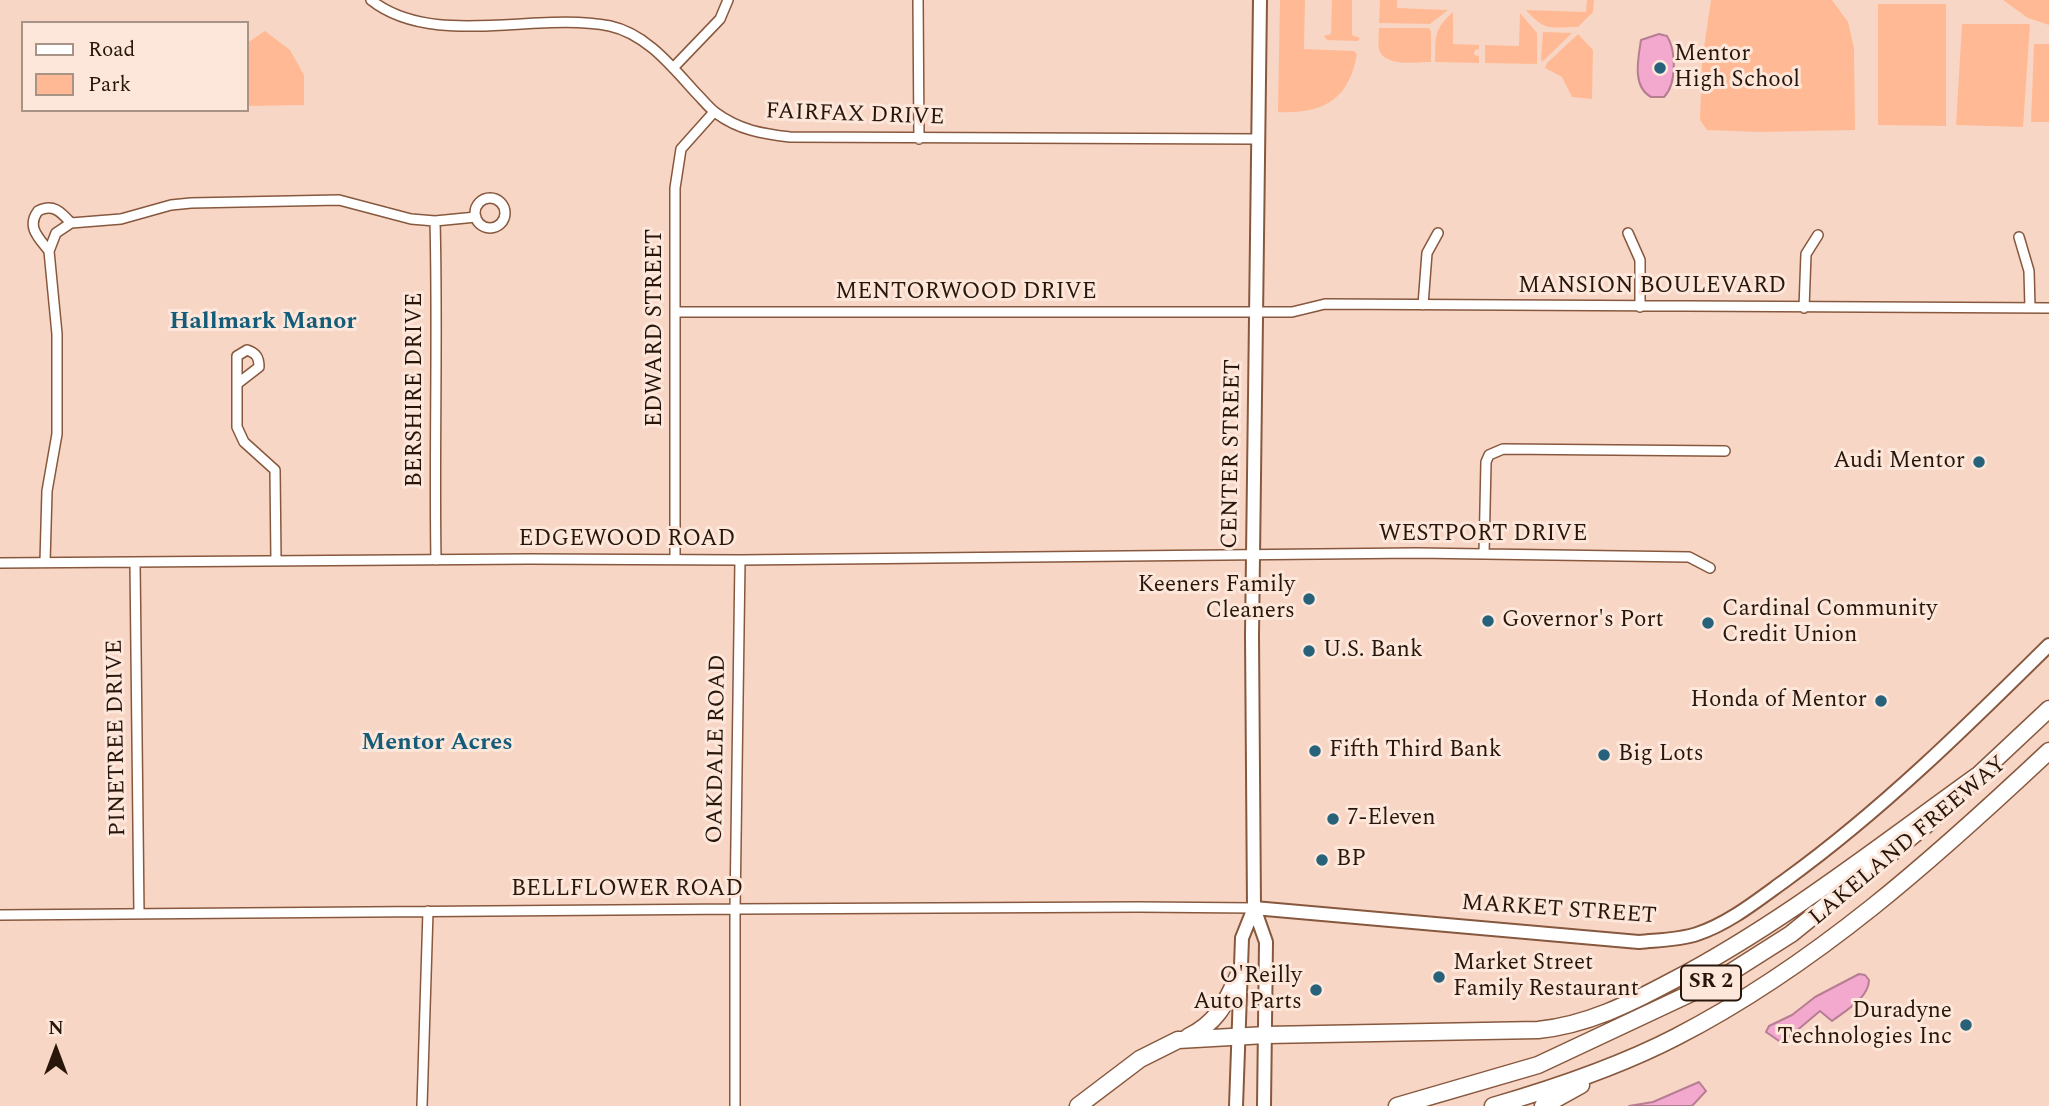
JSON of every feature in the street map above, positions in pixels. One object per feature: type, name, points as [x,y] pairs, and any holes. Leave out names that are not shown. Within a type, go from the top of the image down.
[{"type":"highway","name":"LAKELAND FREEWAY","points":[[1397,1106],[1538,1065],[1717,981],[1791,934],[1899,848],[1948,806],[2049,709]]},
{"type":"highway","name":"LAKELAND FREEWAY","points":[[1493,1106],[1626,1061],[1721,1012],[1788,970],[1893,892],[2049,751]]},
{"type":"highway","points":[[1078,1106],[1140,1059],[1169,1043],[1185,1039],[1266,1035],[1538,1031],[1581,1023],[1627,1004],[1709,962],[1802,902],[1978,776]]},
{"type":"highway","points":[[1185,1039],[1204,1029],[1216,1018],[1241,970]]},
{"type":"highway","points":[[1543,1106],[1626,1061]]},
{"type":"main road","name":"CENTER STREET","points":[[1260,0],[1254,554],[1254,908],[1266,942],[1264,1106]]},
{"type":"main road","name":"MARKET STREET","points":[[1254,908],[1639,942],[1698,934],[1742,912],[1830,848],[1986,708],[2049,645]]},
{"type":"main road","name":"CENTER STREET","points":[[1236,1106],[1242,937],[1254,908]]},
{"type":"street","name":"FAIRFAX DRIVE","points":[[371,0],[401,18],[435,25],[572,23],[611,26],[631,33],[652,47],[714,112],[755,133],[790,138],[1257,139]]},
{"type":"street","points":[[673,68],[720,19],[728,0]]},
{"type":"street","points":[[918,0],[919,139]]},
{"type":"street","name":"EDWARD STREET","points":[[675,559],[675,188],[681,149],[714,112]]},
{"type":"street","points":[[45,562],[47,491],[57,434],[57,334],[49,251],[56,233],[71,223],[121,219],[171,205],[191,203],[339,200],[411,219],[435,221],[476,217]]},
{"type":"street","points":[[49,251],[33,229],[32,223],[38,211],[44,207],[60,210],[71,223]]},
{"type":"street","name":"BERSHIRE DRIVE","points":[[435,221],[436,559]]},
{"type":"street","points":[[1423,305],[1427,253],[1438,233]]},
{"type":"street","points":[[1628,233],[1640,260],[1640,307]]},
{"type":"street","points":[[1804,308],[1806,254],[1818,235]]},
{"type":"street","points":[[2019,236],[2029,271],[2030,308]]},
{"type":"street","name":"MANSION BOULEVARD","points":[[1256,312],[1292,312],[1325,304],[2049,308]]},
{"type":"street","name":"MENTORWOOD DRIVE","points":[[676,312],[1256,312]]},
{"type":"street","points":[[237,384],[237,427],[244,442],[275,470],[276,561]]},
{"type":"street","points":[[1485,554],[1486,462],[1495,451],[1726,451]]},
{"type":"street","name":"EDGEWOOD ROAD","points":[[0,562],[740,560],[1254,554]]},
{"type":"street","name":"WESTPORT DRIVE","points":[[1254,554],[1689,557],[1710,568]]},
{"type":"street","name":"OAKDALE ROAD","points":[[735,1106],[740,560]]},
{"type":"street","name":"PINETREE DRIVE","points":[[135,562],[139,914]]},
{"type":"street","name":"BELLFLOWER ROAD","points":[[0,915],[1139,906],[1254,908]]},
{"type":"street","points":[[422,1106],[428,911]]},
{"type":"green space","points":[[1280,0],[1305,0],[1304,49],[1354,51],[1357,54],[1348,83],[1331,101],[1321,107],[1278,112]]},
{"type":"green space","points":[[1332,0],[1352,0],[1352,35],[1360,38],[1358,41],[1327,40],[1324,36],[1331,34]]},
{"type":"green space","points":[[1380,0],[1397,0],[1397,8],[1448,10],[1430,24],[1379,23]]},
{"type":"green space","points":[[1587,0],[1594,0],[1593,12],[1578,27],[1549,27],[1538,22],[1526,10],[1586,12]]},
{"type":"green space","points":[[1711,0],[1832,0],[1848,22],[1854,48],[1855,130],[1707,130],[1700,120],[1702,61]]},
{"type":"green space","points":[[2003,0],[2049,0],[2049,25],[2028,18]]},
{"type":"green space","points":[[1878,4],[1946,4],[1946,126],[1878,125]]},
{"type":"green space","points":[[1453,12],[1453,44],[1479,45],[1474,55],[1479,56],[1479,63],[1435,62],[1437,34]]},
{"type":"green space","points":[[1520,13],[1537,33],[1537,64],[1485,63],[1485,45],[1519,46]]},
{"type":"green space","points":[[1962,24],[2030,24],[2023,127],[1956,125]]},
{"type":"green space","points":[[1379,28],[1429,28],[1431,62],[1403,63],[1384,57],[1380,52]]},
{"type":"green space","points":[[265,31],[290,50],[304,75],[304,105],[248,106],[248,42]]},
{"type":"green space","points":[[1543,32],[1572,33],[1542,62],[1541,59]]},
{"type":"green space","points":[[1578,34],[1593,50],[1592,99],[1572,97],[1562,77],[1545,68]]},
{"type":"green space","points":[[2034,44],[2049,44],[2049,122],[2031,122]]},
{"type":"shaded area","points":[[1659,34],[1667,36],[1670,42],[1673,76],[1664,97],[1651,97],[1641,87],[1639,80],[1641,40]]},
{"type":"shaded area","points":[[1859,974],[1865,975],[1869,980],[1865,993],[1832,1021],[1820,1011],[1782,1043],[1766,1032],[1769,1026],[1792,1015],[1815,997]]},
{"type":"shaded area","points":[[1699,1082],[1706,1091],[1692,1106],[1629,1106],[1653,1102]]},
{"type":"place","name":"Mentor High School","points":[[1660,68]]},
{"type":"place","name":"Audi Mentor","points":[[1979,462]]},
{"type":"place","name":"Keeners Family Cleaners","points":[[1309,599]]},
{"type":"place","name":"Governor's Port","points":[[1488,621]]},
{"type":"place","name":"Cardinal Community Credit Union","points":[[1708,623]]},
{"type":"place","name":"U.S. Bank","points":[[1309,651]]},
{"type":"place","name":"Honda of Mentor","points":[[1881,701]]},
{"type":"place","name":"Fifth Third Bank","points":[[1315,751]]},
{"type":"place","name":"Big Lots","points":[[1604,755]]},
{"type":"place","name":"7-Eleven","points":[[1333,819]]},
{"type":"place","name":"BP","points":[[1322,860]]},
{"type":"place","name":"Market Street Family Restaurant","points":[[1439,977]]},
{"type":"place","name":"O'Reilly Auto Parts","points":[[1316,990]]},
{"type":"place","name":"Duradyne Technologies Inc","points":[[1966,1025]]},
{"type":"district","name":"Hallmark Manor","points":[[263,323]]},
{"type":"district","name":"Mentor Acres","points":[[437,744]]}]
